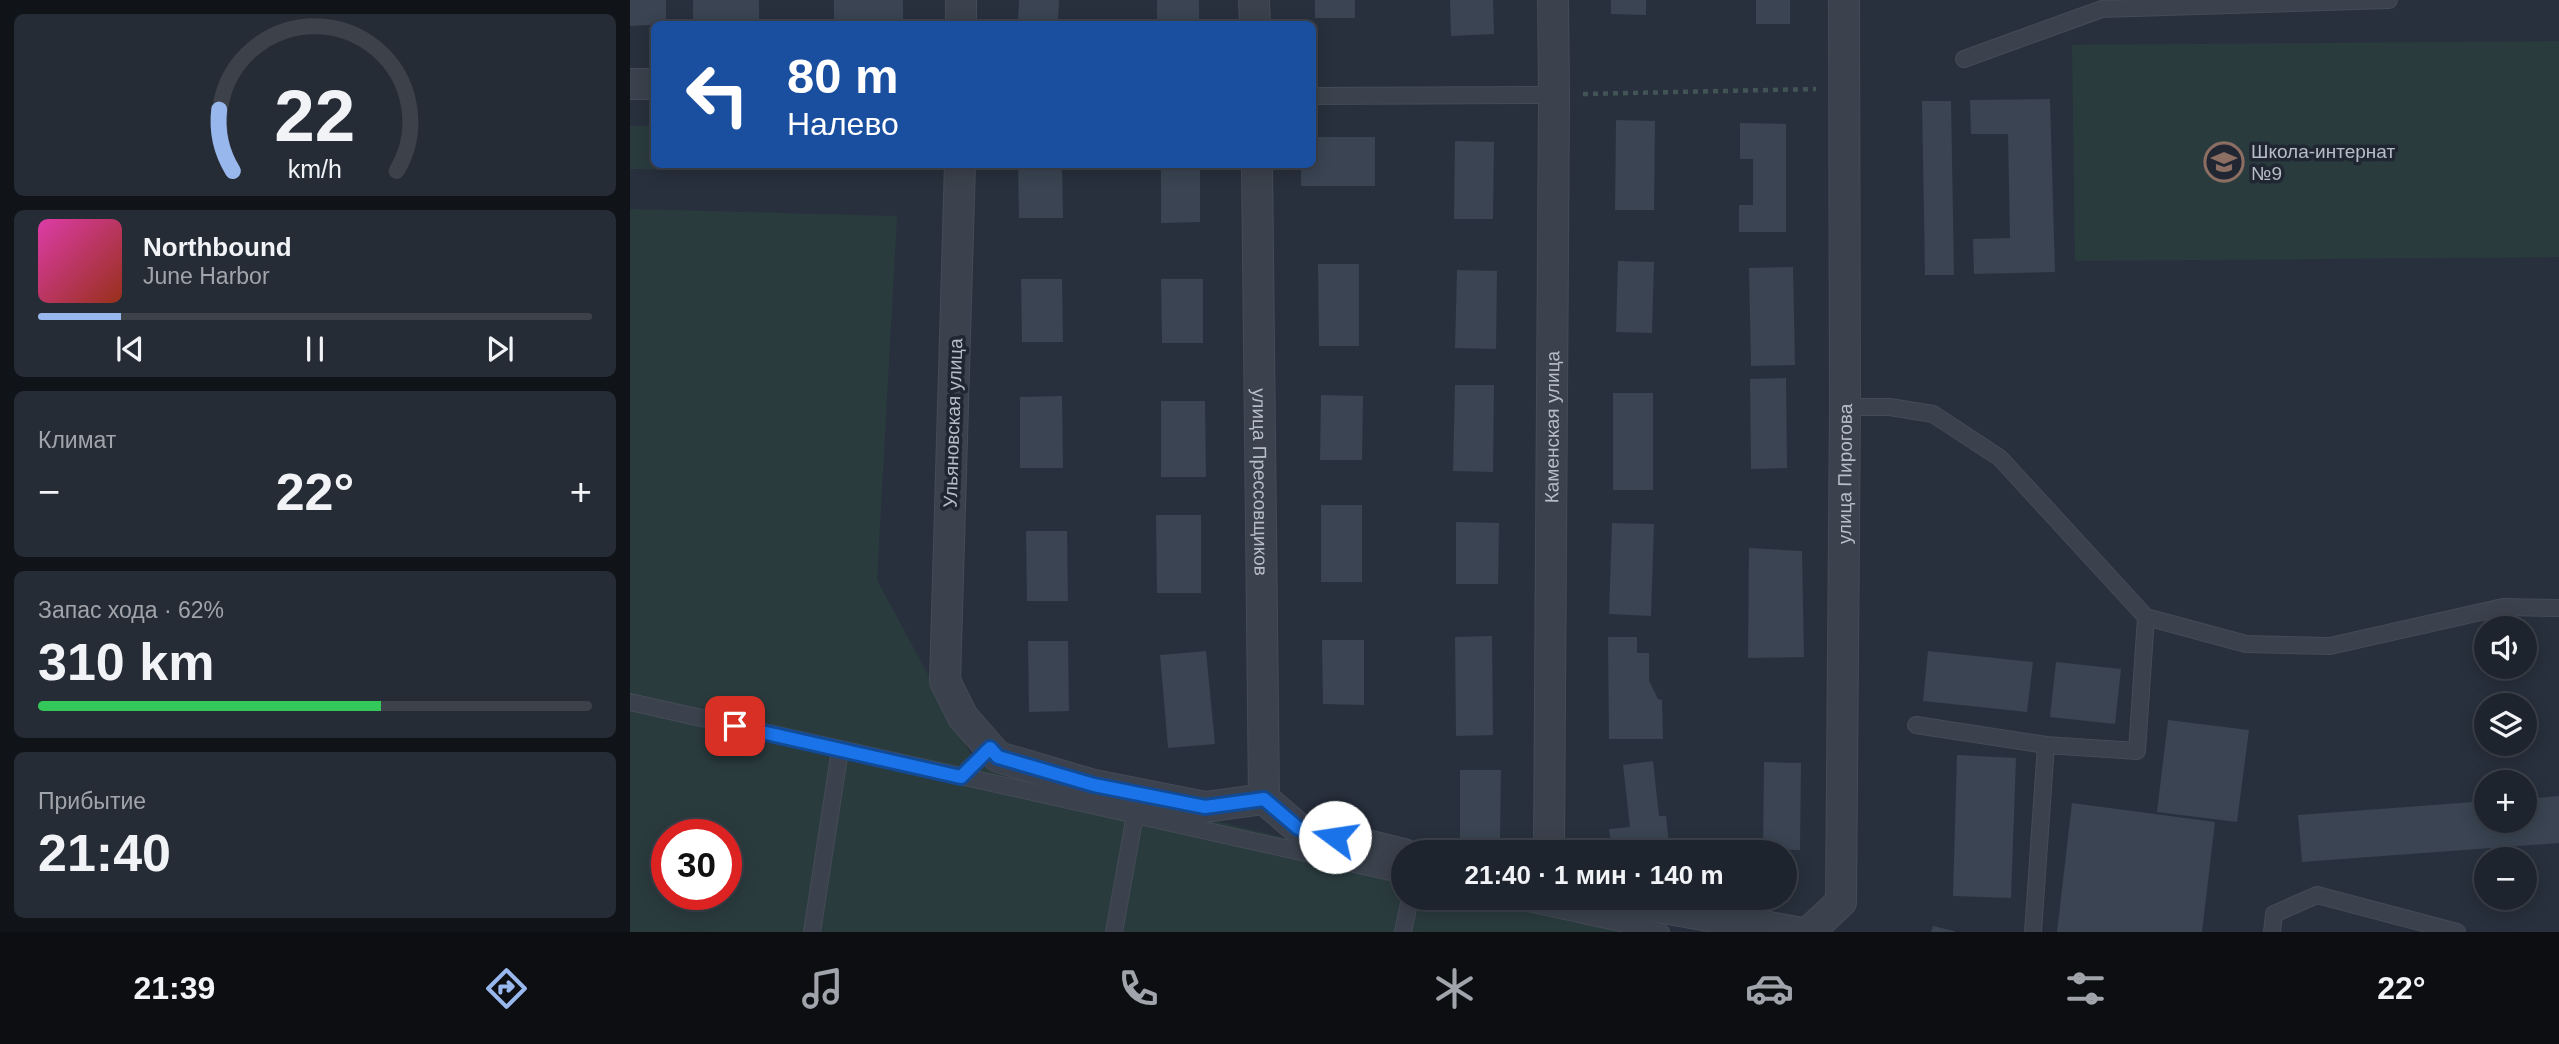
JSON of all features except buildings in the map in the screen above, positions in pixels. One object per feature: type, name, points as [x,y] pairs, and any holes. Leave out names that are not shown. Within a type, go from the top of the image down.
[{"type":"street","points":[[961,0],[961,21]]},
{"type":"street","points":[[1254,0],[1255,21]]},
{"type":"street","name":"Каменская улица","points":[[1549,840],[1553,0]]},
{"type":"street","name":"улица Пирогова","points":[[1809,932],[1841,902],[1845,407],[1843,0]]},
{"type":"street","points":[[630,84],[651,84]]},
{"type":"street","name":"Ульяновская улица","points":[[960,168],[945,681],[963,717],[990,748]]},
{"type":"street","name":"улица Прессовщиков","points":[[1257,168],[1264,799]]},
{"type":"street","points":[[990,748],[998,757],[1094,785],[1205,807],[1264,799],[1298,828],[1391,851]]},
{"type":"street","points":[[1675,910],[1797,932]]},
{"type":"lane","points":[[1964,60],[2102,9],[2389,0]]},
{"type":"lane","points":[[1316,96],[1554,95]]},
{"type":"lane","points":[[1845,407],[1890,407],[1933,414],[2000,458],[2146,617],[2246,644],[2330,646],[2503,607],[2559,608]]},
{"type":"lane","points":[[1916,724],[2046,745],[2137,751],[2146,617]]},
{"type":"lane","points":[[630,702],[1391,872]]},
{"type":"lane","points":[[2034,932],[2046,745]]},
{"type":"lane","points":[[961,777],[990,748]]},
{"type":"lane","points":[[812,932],[840,750]]},
{"type":"lane","points":[[1114,932],[1135,816]]},
{"type":"lane","points":[[2272,932],[2274,914],[2317,895],[2457,932]]},
{"type":"lane","points":[[1403,932],[1407,910]]},
{"type":"lane","points":[[1561,910],[1661,932]]},
{"type":"path","points":[[1554,95],[1844,88]]},
{"type":"shaded area","points":[[2559,41],[2559,257],[2075,261],[2072,45]]},
{"type":"shaded area","points":[[630,126],[651,126],[651,168],[717,170],[630,169]]},
{"type":"shaded area","points":[[630,209],[897,216],[877,580],[975,762],[1391,864],[1391,910],[1578,910],[1669,932],[630,932]]},
{"type":"place","name":"Школа-интернат №9","points":[[2224,162]]},
{"type":"route","points":[[735,726],[961,777],[990,748],[998,757],[1094,785],[1205,807],[1264,799],[1298,828],[1335,837]]}]
